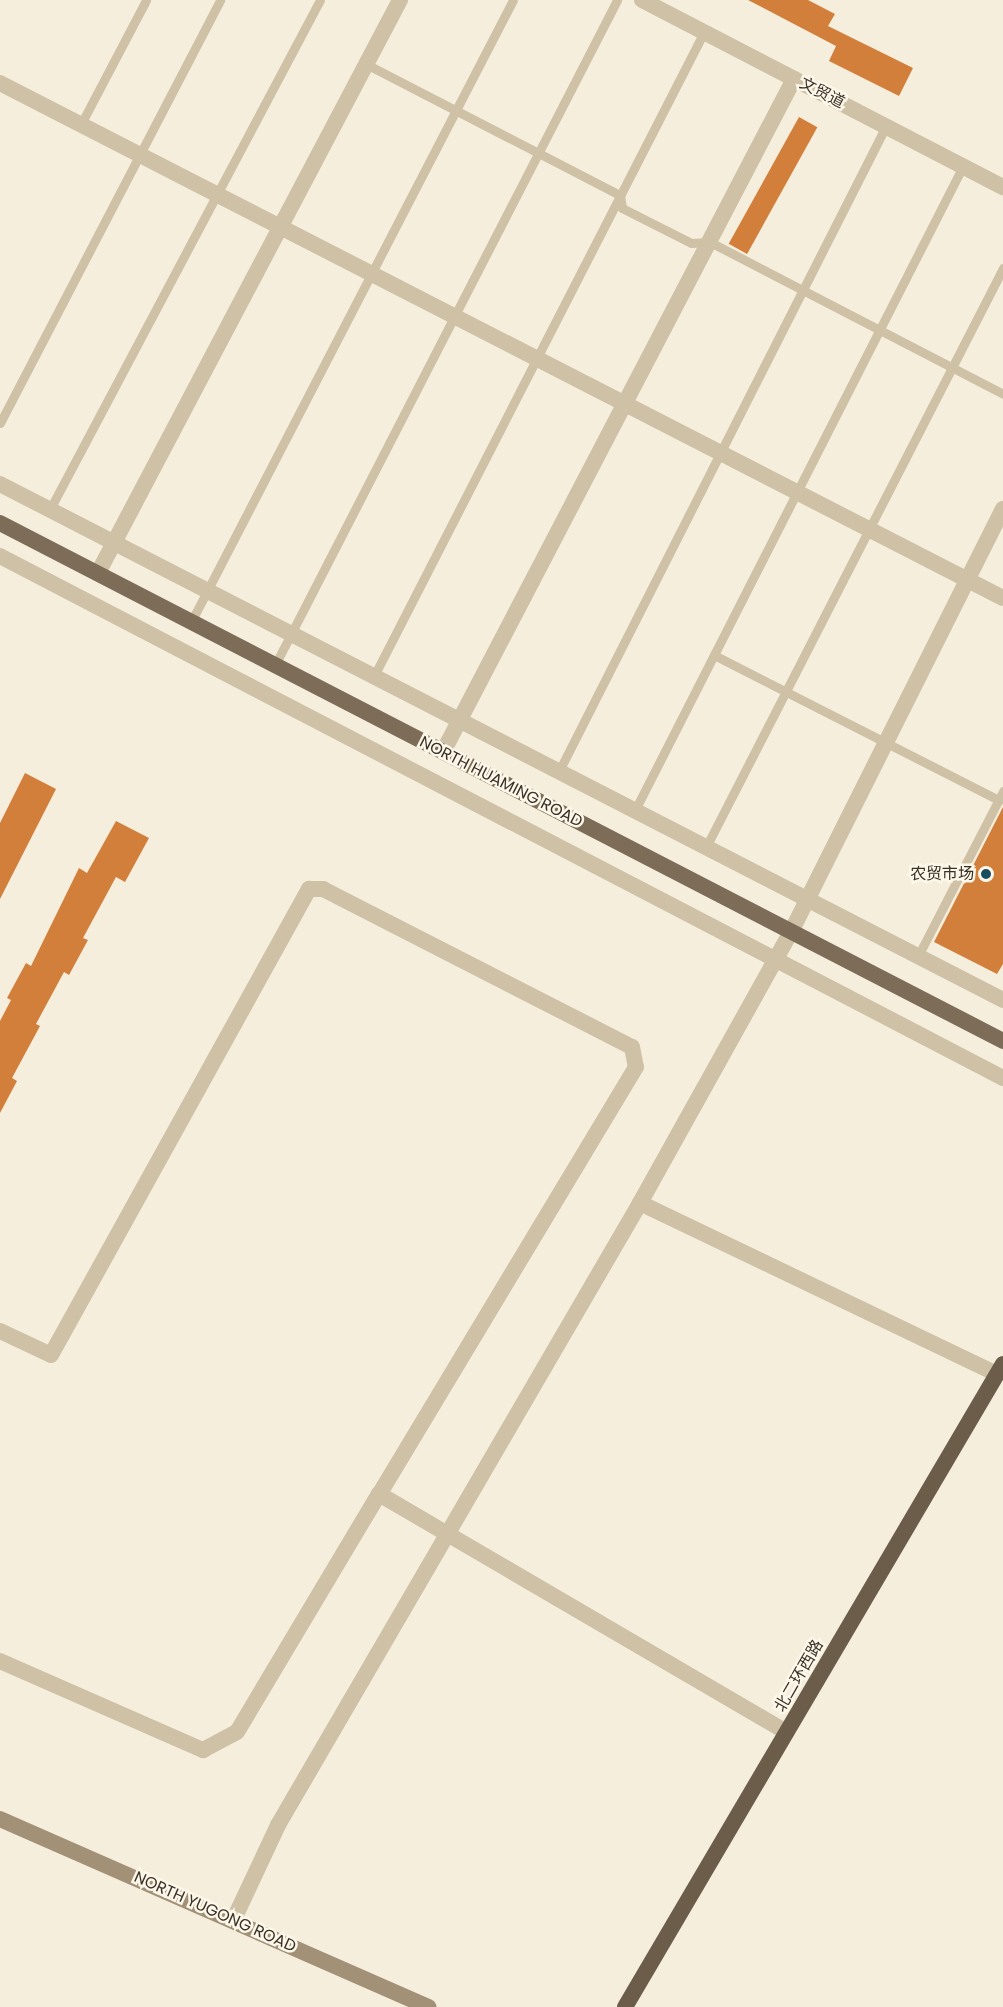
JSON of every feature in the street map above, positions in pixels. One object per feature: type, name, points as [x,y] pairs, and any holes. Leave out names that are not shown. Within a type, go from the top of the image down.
[{"type":"highway","name":"北二环西路","points":[[625,2007],[1000,1369]]},
{"type":"main road","name":"NORTH HUAMING ROAD","points":[[0,523],[792,930],[1003,1041]]},
{"type":"main road","name":"NORTH YUGONG ROAD","points":[[0,1819],[234,1919],[429,2007]]},
{"type":"street","points":[[98,573],[400,0]]},
{"type":"street","name":"文贸道","points":[[642,0],[1003,187]]},
{"type":"street","points":[[443,752],[794,79]]},
{"type":"street","points":[[0,83],[1003,598]]},
{"type":"street","points":[[0,484],[1003,1000]]},
{"type":"street","points":[[234,1919],[278,1825],[640,1203],[776,960],[1003,509]]},
{"type":"street","points":[[0,556],[1003,1078]]},
{"type":"street","points":[[0,1330],[51,1355],[309,889],[323,889],[632,1047],[636,1067],[237,1732],[203,1750],[0,1661]]},
{"type":"street","points":[[640,1203],[1000,1369]]},
{"type":"street","points":[[379,1494],[787,1732]]},
{"type":"lane","points":[[81,124],[146,0]]},
{"type":"lane","points":[[0,423],[220,0]]},
{"type":"lane","points":[[50,509],[320,0]]},
{"type":"lane","points":[[191,622],[513,0]]},
{"type":"lane","points":[[275,665],[617,0]]},
{"type":"lane","points":[[374,676],[704,32]]},
{"type":"lane","points":[[366,64],[620,195]]},
{"type":"lane","points":[[559,771],[886,126]]},
{"type":"lane","points":[[635,810],[963,166]]},
{"type":"lane","points":[[620,195],[622,208],[691,243],[710,242],[1003,394]]},
{"type":"lane","points":[[706,847],[1003,268]]},
{"type":"lane","points":[[714,655],[886,743],[1001,796],[918,956]]},
{"type":"building","points":[[748,0],[808,0],[835,14],[828,26],[913,68],[899,96],[829,61],[836,46]]},
{"type":"building","points":[[799,117],[817,127],[747,254],[729,244]]},
{"type":"building","points":[[25,773],[56,789],[0,899],[0,823]]},
{"type":"building","name":"农贸市场","points":[[1003,807],[1003,964],[997,974],[934,942]]},
{"type":"building","points":[[116,821],[149,838],[125,882],[116,877],[83,938],[88,940],[69,975],[64,972],[36,1024],[40,1026],[12,1078],[17,1081],[0,1113],[0,1021],[11,1000],[7,998],[26,963],[31,966],[79,868],[87,873]]},
{"type":"place","name":"农贸市场","points":[[986,874]]}]
